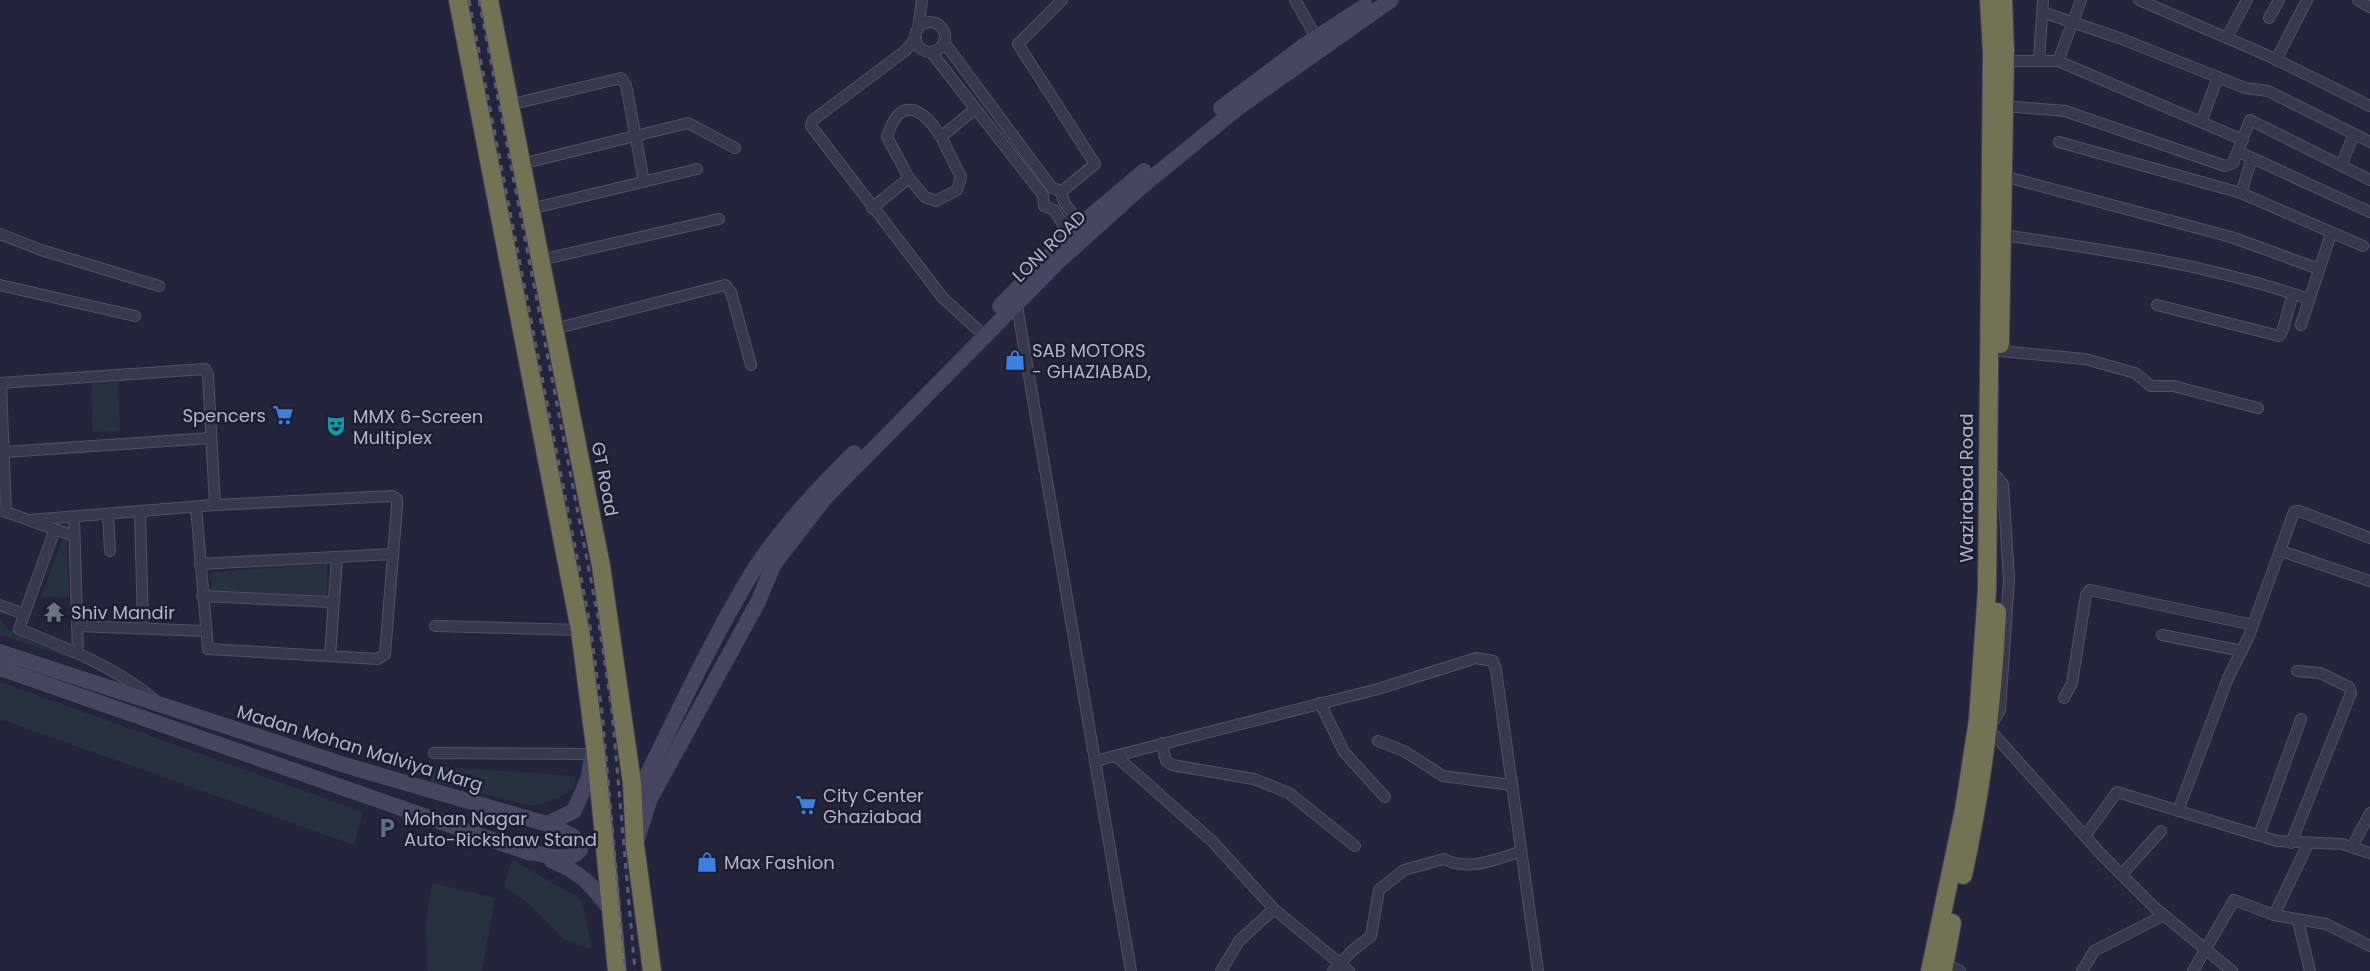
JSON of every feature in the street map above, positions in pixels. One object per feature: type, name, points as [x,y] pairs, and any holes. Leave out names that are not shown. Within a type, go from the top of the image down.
[{"type":"highway","points":[[458,0],[580,630],[617,971]]},
{"type":"highway","name":"GT Road","points":[[489,0],[601,566],[632,783],[635,844],[652,971]]},
{"type":"highway","name":"Wazirabad Road","points":[[1983,729],[1998,594],[1996,476],[2003,235],[2004,106],[1989,0]]},
{"type":"highway","name":"Wazirabad Road","points":[[1944,969],[1978,806],[1983,729],[1998,61],[2003,0]]},
{"type":"street","points":[[922,0],[917,33],[920,47],[931,52],[975,110],[1055,194],[1060,208],[1054,210]]},
{"type":"street","points":[[1062,0],[1018,44],[1095,164],[1055,194],[1044,206],[1054,210],[1075,230]]},
{"type":"street","points":[[1295,0],[1316,37]]},
{"type":"street","name":"LONI ROAD","points":[[884,430],[1015,298],[1075,230],[1178,142],[1316,37],[1373,0]]},
{"type":"street","name":"LONI ROAD","points":[[769,560],[884,430],[978,330],[1178,155],[1239,107],[1391,0]]},
{"type":"street","points":[[2039,60],[2043,0]]},
{"type":"street","points":[[2058,61],[2081,0]]},
{"type":"street","points":[[2139,0],[2227,37],[2370,106]]},
{"type":"street","points":[[2227,37],[2247,0]]},
{"type":"street","points":[[2269,18],[2279,0]]},
{"type":"street","points":[[2276,60],[2307,0]]},
{"type":"street","points":[[2358,0],[2370,7]]},
{"type":"street","points":[[2042,12],[2073,21],[2245,88],[2268,91],[2370,142]]},
{"type":"street","points":[[931,52],[938,50],[944,42],[945,33],[939,24],[925,22],[905,51],[811,122],[812,129],[943,298],[978,330]]},
{"type":"street","points":[[944,42],[1055,194],[1075,230]]},
{"type":"street","points":[[1998,61],[2058,61],[2243,140]]},
{"type":"street","points":[[2200,122],[2218,77]]},
{"type":"street","points":[[509,105],[621,78],[627,85],[644,182]]},
{"type":"street","points":[[2004,106],[2065,111],[2224,166],[2231,165],[2239,152],[2250,120],[2370,180]]},
{"type":"street","points":[[911,109],[923,113],[941,137],[961,177],[957,190],[936,201],[925,197],[909,178],[887,137],[891,124],[901,113],[911,109]]},
{"type":"street","points":[[941,137],[975,110]]},
{"type":"street","points":[[521,164],[635,135],[693,124],[735,148]]},
{"type":"street","points":[[2341,166],[2354,134]]},
{"type":"street","points":[[2059,142],[2241,192],[2331,234],[2363,246]]},
{"type":"street","points":[[2239,152],[2370,212]]},
{"type":"street","points":[[2241,192],[2252,158]]},
{"type":"street","points":[[530,209],[697,169]]},
{"type":"street","points":[[2003,176],[2231,237],[2319,269]]},
{"type":"street","points":[[872,208],[909,178]]},
{"type":"street","points":[[540,260],[719,219]]},
{"type":"street","points":[[0,234],[41,250],[159,286]]},
{"type":"street","points":[[2301,325],[2331,234]]},
{"type":"street","points":[[2003,235],[2171,261],[2260,283],[2309,300]]},
{"type":"street","points":[[0,285],[135,316]]},
{"type":"street","points":[[554,329],[725,285],[731,292],[751,365]]},
{"type":"street","points":[[2157,305],[2279,336],[2293,294]]},
{"type":"street","points":[[1015,298],[1131,971]]},
{"type":"street","points":[[2000,351],[2085,359],[2135,373],[2151,386],[2173,387],[2258,408]]},
{"type":"street","points":[[74,536],[3,511],[5,452],[0,383],[205,369],[208,375],[215,505]]},
{"type":"street","points":[[5,452],[211,438]]},
{"type":"street","points":[[29,520],[215,505],[392,496],[397,499],[397,506],[386,654],[378,659],[208,649],[204,631],[196,507]]},
{"type":"street","points":[[2178,811],[2228,678],[2253,625],[2293,514],[2297,510],[2370,538]]},
{"type":"street","points":[[140,511],[143,628]]},
{"type":"street","points":[[108,514],[110,551]]},
{"type":"street","points":[[74,517],[78,653]]},
{"type":"street","points":[[55,530],[19,629],[78,653],[143,690],[164,707]]},
{"type":"street","points":[[2281,551],[2370,581]]},
{"type":"street","points":[[200,564],[393,554]]},
{"type":"street","points":[[330,656],[337,557]]},
{"type":"street","points":[[633,803],[699,669],[746,582],[769,560]]},
{"type":"street","points":[[635,844],[650,799],[758,602],[769,560]]},
{"type":"street","points":[[2064,698],[2072,683],[2086,595],[2091,590],[2253,625]]},
{"type":"street","points":[[202,596],[333,602]]},
{"type":"street","points":[[0,605],[24,614]]},
{"type":"street","points":[[77,626],[204,631]]},
{"type":"street","points":[[435,626],[580,630]]},
{"type":"street","points":[[2162,635],[2242,651]]},
{"type":"street","name":"Madan Mohan Malviya Marg","points":[[0,652],[164,707],[546,824],[573,836],[580,850],[575,856],[567,858],[522,850]]},
{"type":"street","points":[[1095,761],[1485,658],[1493,661],[1497,670],[1538,971]]},
{"type":"street","points":[[0,668],[522,850],[581,874],[594,886],[611,910]]},
{"type":"street","points":[[2291,843],[2351,693],[2349,687],[2319,673],[2296,671]]},
{"type":"street","points":[[1320,703],[1344,752],[1385,797]]},
{"type":"street","points":[[2259,836],[2301,719]]},
{"type":"street","points":[[1983,729],[2164,915],[2232,971]]},
{"type":"street","points":[[1378,741],[1404,751],[1443,776],[1512,785]]},
{"type":"street","points":[[1162,743],[1166,761],[1172,765],[1254,778],[1289,793],[1354,846]]},
{"type":"street","points":[[434,753],[594,755],[588,779],[574,811],[546,824]]},
{"type":"street","points":[[1116,756],[1206,835],[1274,909],[1340,969],[1371,936],[1379,890],[1404,870],[1444,859],[1456,865],[1469,865],[1520,852]]},
{"type":"street","points":[[2085,836],[2117,792],[2259,836],[2291,843],[2334,844],[2370,853]]},
{"type":"street","points":[[457,827],[466,801]]},
{"type":"street","points":[[2352,847],[2370,813]]},
{"type":"street","points":[[2122,874],[2161,831]]},
{"type":"street","points":[[2274,915],[2308,844]]},
{"type":"street","points":[[2193,971],[2234,900],[2243,901],[2274,915],[2298,921],[2326,924],[2370,946]]},
{"type":"street","points":[[1221,971],[1239,941],[1274,909]]},
{"type":"street","points":[[2082,971],[2094,951],[2164,915]]},
{"type":"street","points":[[2298,921],[2310,971]]},
{"type":"shaded area","points":[[118,382],[120,431],[93,432],[91,384]]},
{"type":"shaded area","points":[[62,540],[66,540],[69,597],[41,597]]},
{"type":"shaded area","points":[[327,564],[327,595],[211,591],[212,572]]},
{"type":"shaded area","points":[[0,619],[8,629],[66,649],[75,655],[73,659],[0,635]]},
{"type":"shaded area","points":[[0,682],[363,812],[354,845],[0,719]]},
{"type":"shaded area","points":[[431,766],[576,776],[574,788],[557,799],[532,806],[430,781]]},
{"type":"shaded area","points":[[512,860],[576,896],[583,903],[592,949],[565,940],[529,904],[504,887]]},
{"type":"shaded area","points":[[432,883],[495,898],[482,971],[427,971],[426,925]]},
{"type":"railway","points":[[469,0],[589,619],[602,712],[625,971]]},
{"type":"railway","points":[[479,0],[598,617],[612,711],[635,971]]},
{"type":"place","name":"SAB MOTORS - GHAZIABAD,","points":[[1015,360]]},
{"type":"place","name":"Spencers","points":[[283,415]]},
{"type":"place","name":"MMX 6-Screen Multiplex","points":[[336,426]]},
{"type":"place","name":"Shiv Mandir","points":[[54,612]]},
{"type":"place","name":"City Center Ghaziabad","points":[[806,805]]},
{"type":"place","name":"Mohan Nagar Auto-Rickshaw Stand","points":[[387,828]]},
{"type":"place","name":"Max Fashion","points":[[707,862]]}]
